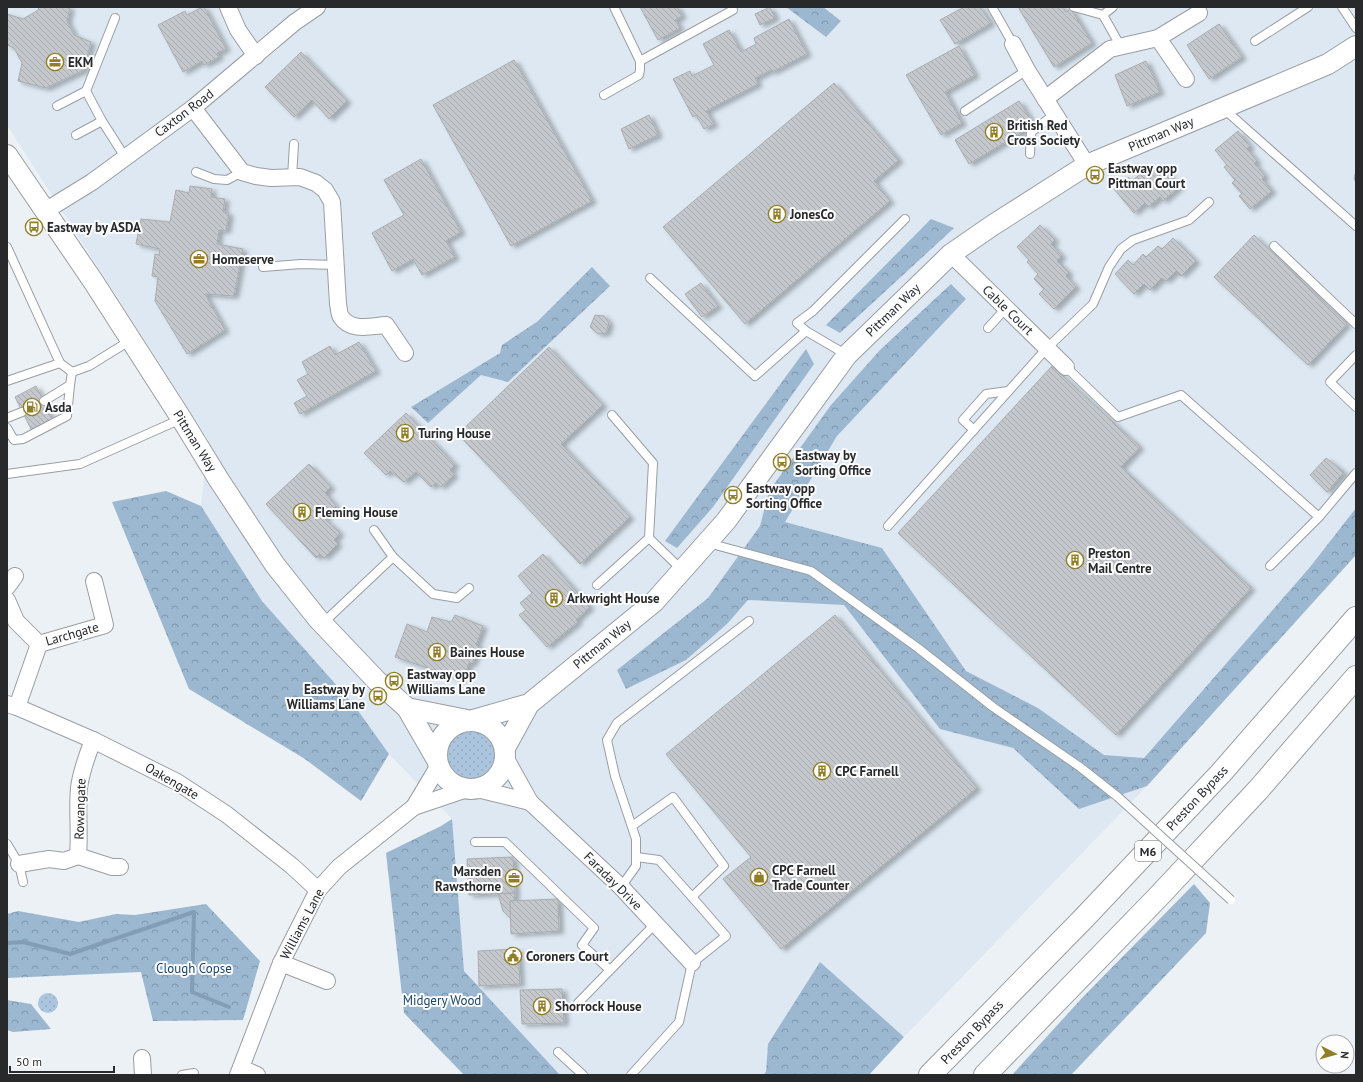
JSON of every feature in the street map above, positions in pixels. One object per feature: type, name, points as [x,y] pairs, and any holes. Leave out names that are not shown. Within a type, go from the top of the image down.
[{"type":"highway","name":"Preston Bypass","points":[[930,1075],[1084,918],[1221,772],[1356,618]]},
{"type":"highway","points":[[985,1075],[1258,790],[1356,678]]},
{"type":"street","points":[[228,7],[238,30],[256,56]]},
{"type":"street","name":"Caxton Road","points":[[45,210],[92,182],[193,108],[295,22],[317,7]]},
{"type":"street","points":[[1045,99],[1110,49],[1158,38],[1199,13]]},
{"type":"street","points":[[1158,38],[1186,79]]},
{"type":"street","points":[[1013,44],[1027,70],[1087,165]]},
{"type":"street","name":"Pittman Way","points":[[407,708],[470,720],[529,704],[654,602],[726,521],[847,355],[951,254],[993,225],[1087,165],[1328,64],[1356,46]]},
{"type":"street","points":[[193,108],[242,172],[263,177],[300,177],[316,183],[325,190],[332,202],[340,316],[346,322],[359,328],[386,325],[404,353]]},
{"type":"street","name":"Pittman Way","points":[[7,155],[93,281],[219,480],[275,565],[322,623],[377,680],[407,708],[437,764]]},
{"type":"street","name":"Cable Court","points":[[951,254],[1066,366]]},
{"type":"street","name":"Larchgate","points":[[39,644],[108,631],[94,581]]},
{"type":"street","name":"Larchgate","points":[[7,600],[16,621],[39,644]]},
{"type":"street","name":"Larchgate","points":[[12,706],[39,644]]},
{"type":"street","name":"Pittman Way","points":[[505,753],[529,704]]},
{"type":"street","name":"Oakengate","points":[[12,706],[93,740],[177,782],[226,814],[292,866],[318,890]]},
{"type":"street","points":[[470,720],[484,723],[494,729],[501,738],[505,753],[503,768],[497,778],[488,785],[472,789],[458,787],[449,782],[437,764],[436,749],[440,738],[447,729],[457,723],[470,720]]},
{"type":"street","name":"Rowangate","points":[[78,856],[80,842],[79,789],[82,771],[93,740]]},
{"type":"street","name":"Faraday Drive","points":[[505,753],[530,802],[621,887],[692,963]]},
{"type":"street","name":"Williams Lane","points":[[414,807],[437,764]]},
{"type":"street","name":"Faraday Drive","points":[[472,789],[530,802]]},
{"type":"street","name":"Williams Lane","points":[[240,1072],[281,963],[318,890],[339,867],[414,807],[472,789]]},
{"type":"street","name":"Rowangate","points":[[19,864],[49,860],[64,861],[78,856],[112,867],[120,867]]},
{"type":"street","points":[[281,963],[327,981]]},
{"type":"street","points":[[142,1058],[144,1075]]},
{"type":"street","points":[[240,1072],[257,1075]]},
{"type":"lane","points":[[604,95],[639,76],[640,70],[640,61],[614,7]]},
{"type":"lane","points":[[992,7],[1013,44]]},
{"type":"lane","points":[[1074,7],[1103,15],[1121,47]]},
{"type":"lane","points":[[1103,15],[1113,7]]},
{"type":"lane","points":[[1255,41],[1308,7]]},
{"type":"lane","points":[[1342,7],[1356,28]]},
{"type":"lane","points":[[640,61],[733,10]]},
{"type":"lane","points":[[57,106],[86,92],[115,18]]},
{"type":"lane","points":[[965,111],[1027,70]]},
{"type":"lane","points":[[86,92],[102,121],[126,158]]},
{"type":"lane","points":[[1223,108],[1356,226]]},
{"type":"lane","points":[[1030,154],[1031,132],[1055,114]]},
{"type":"lane","points":[[76,135],[102,121]]},
{"type":"lane","points":[[292,177],[294,144]]},
{"type":"lane","points":[[196,172],[214,180],[227,180],[242,172]]},
{"type":"lane","points":[[888,526],[1047,348],[1093,304],[1109,267],[1121,249],[1132,240],[1189,220],[1209,202]]},
{"type":"lane","points":[[847,355],[806,331],[797,323],[813,311],[904,219]]},
{"type":"lane","points":[[1274,246],[1356,324]]},
{"type":"lane","points":[[7,247],[60,363],[72,372]]},
{"type":"lane","points":[[263,267],[301,264],[336,265]]},
{"type":"lane","points":[[650,278],[755,376],[806,331]]},
{"type":"lane","points":[[988,328],[1006,308]]},
{"type":"lane","points":[[72,372],[89,366],[131,340]]},
{"type":"lane","points":[[1356,355],[1330,382],[1356,407]]},
{"type":"lane","points":[[7,379],[60,363]]},
{"type":"lane","points":[[1066,366],[1118,417],[1181,395],[1319,517]]},
{"type":"lane","points":[[7,428],[14,440],[23,439],[67,416],[72,372]]},
{"type":"lane","points":[[44,401],[70,385]]},
{"type":"lane","points":[[974,430],[962,420],[986,394],[1008,391]]},
{"type":"lane","points":[[7,418],[22,412]]},
{"type":"lane","points":[[597,585],[649,538],[653,463],[612,415]]},
{"type":"lane","points":[[7,474],[80,464],[181,418]]},
{"type":"lane","points":[[1270,566],[1319,517],[1356,473]]},
{"type":"lane","points":[[374,530],[393,558],[433,594],[457,598],[469,588]]},
{"type":"lane","points":[[649,538],[682,570]]},
{"type":"lane","points":[[708,542],[810,571],[918,648],[993,707],[1080,767],[1118,796],[1231,900]]},
{"type":"lane","points":[[322,623],[393,558]]},
{"type":"lane","points":[[621,887],[636,866],[636,840],[616,776],[607,740],[617,723],[749,621]]},
{"type":"lane","points":[[632,826],[673,797],[724,866],[692,897]]},
{"type":"lane","points":[[475,842],[505,842],[594,928],[582,945],[610,970]]},
{"type":"lane","points":[[7,844],[19,864],[23,882]]},
{"type":"lane","points":[[631,1075],[679,1022],[692,963],[726,936],[659,860],[636,857]]},
{"type":"lane","points":[[578,1003],[656,923]]},
{"type":"lane","points":[[558,1052],[583,1075]]},
{"type":"lane","points":[[182,1075],[194,1073]]},
{"type":"shaded area","points":[[7,7],[786,7],[826,37],[841,21],[823,7],[1356,7],[1356,508],[1310,567],[1144,758],[1104,755],[1038,708],[966,671],[882,548],[785,522],[837,436],[966,299],[880,350],[831,405],[769,491],[760,526],[708,598],[617,670],[686,660],[727,624],[748,600],[845,605],[940,729],[1013,748],[1079,808],[1147,786],[904,1037],[820,962],[768,1044],[766,1072],[763,1075],[560,1075],[464,971],[452,819],[389,754],[354,705],[262,601],[201,506],[208,439],[7,125]],"holes":[[[592,267],[610,286],[481,375],[432,419],[413,406],[500,353],[502,345],[538,321]]]},
{"type":"shaded area","points":[[466,730],[476,730],[489,737],[496,750],[496,760],[489,773],[476,780],[466,780],[457,776],[450,769],[446,760],[446,750],[450,741],[457,734]]},
{"type":"shaded area","points":[[48,993],[55,996],[58,1003],[55,1010],[48,1013],[41,1010],[38,1003],[41,996]]},
{"type":"green space","points":[[786,7],[823,7],[841,21],[826,37]]},
{"type":"green space","points":[[931,219],[954,228],[840,333],[826,325]]},
{"type":"green space","points":[[592,267],[610,286],[508,382],[481,375],[428,423],[411,407],[500,353],[502,345],[538,321]]},
{"type":"green space","points":[[951,284],[966,299],[837,436],[785,522],[882,548],[966,671],[1038,708],[1104,755],[1144,758],[1310,567],[1356,508],[1356,555],[1147,786],[1079,809],[1013,748],[940,729],[844,605],[748,600],[727,624],[686,660],[626,689],[617,670],[708,598],[760,526],[769,491],[831,405],[880,350]]},
{"type":"green space","points":[[806,349],[814,364],[713,507],[677,548],[665,541]]},
{"type":"green space","points":[[166,491],[201,506],[262,601],[354,705],[389,754],[361,801],[305,759],[189,689],[112,502]]},
{"type":"green space","name":"Midgery Wood","points":[[452,819],[464,971],[560,1075],[464,1075],[404,1013],[386,853]]},
{"type":"green space","points":[[1194,884],[1210,903],[1206,933],[1071,1075],[1012,1075],[1082,998]]},
{"type":"green space","name":"Clough Copse","points":[[206,904],[260,961],[243,1020],[153,1021],[141,972],[7,978],[7,914],[18,911],[79,922],[116,914],[135,915]]},
{"type":"green space","points":[[820,962],[904,1037],[869,1075],[763,1075],[766,1072],[768,1044]]},
{"type":"green space","points":[[7,1000],[31,1004],[51,1029],[13,1032],[7,1030]]},
{"type":"building","points":[[39,7],[70,7],[67,21],[74,35],[91,42],[84,70],[46,88],[18,81],[22,63],[14,48],[7,45],[7,14],[23,19],[38,10]]},
{"type":"building","points":[[204,7],[226,49],[217,53],[219,57],[204,65],[202,61],[183,72],[158,25],[185,11],[187,15]]},
{"type":"building","points":[[640,7],[677,7],[682,16],[675,20],[680,28],[658,40]]},
{"type":"building","points":[[770,7],[775,18],[760,25],[755,14]]},
{"type":"building","points":[[964,7],[980,7],[991,23],[955,44],[940,20]]},
{"type":"building","points":[[1018,7],[1063,7],[1066,12],[1071,9],[1092,43],[1054,67]]},
{"type":"building","points":[[789,19],[807,54],[772,72],[771,70],[755,78],[758,84],[706,111],[714,124],[704,129],[696,115],[693,117],[673,79],[690,71],[692,76],[714,65],[703,44],[729,30],[741,52],[756,44],[754,38]]},
{"type":"building","points":[[1219,24],[1242,57],[1209,79],[1187,45]]},
{"type":"building","points":[[959,46],[975,75],[945,92],[962,123],[941,135],[906,75]]},
{"type":"building","points":[[301,52],[347,101],[329,119],[312,100],[294,117],[265,87]]},
{"type":"building","points":[[514,60],[592,201],[511,246],[433,105]]},
{"type":"building","points":[[1146,61],[1160,92],[1127,106],[1115,75]]},
{"type":"building","name":"JonesCo","points":[[834,83],[899,160],[874,181],[890,201],[745,324],[663,227]]},
{"type":"building","name":"British Red Cross Society","points":[[1019,101],[1034,125],[969,164],[955,140]]},
{"type":"building","points":[[649,115],[658,135],[629,149],[621,129]]},
{"type":"building","points":[[1238,131],[1250,146],[1247,149],[1257,161],[1254,163],[1265,176],[1262,179],[1272,191],[1250,209],[1239,196],[1242,194],[1232,183],[1235,180],[1224,167],[1227,165],[1215,150]]},
{"type":"building","points":[[421,159],[461,232],[446,241],[455,257],[422,275],[413,259],[392,271],[372,233],[404,215],[384,180]]},
{"type":"building","points":[[1160,164],[1179,187],[1163,201],[1160,197],[1148,207],[1145,203],[1134,213],[1114,189],[1128,177],[1132,181],[1145,170],[1148,174]]},
{"type":"building","points":[[1356,171],[1356,183],[1354,178]]},
{"type":"building","points":[[190,186],[212,189],[211,197],[225,199],[223,212],[229,213],[226,231],[219,230],[217,244],[243,249],[234,296],[205,294],[225,330],[187,354],[155,301],[158,277],[152,276],[155,254],[159,255],[160,249],[136,244],[141,219],[170,222],[176,190],[189,193]]},
{"type":"building","points":[[1040,225],[1055,240],[1051,244],[1062,256],[1057,261],[1069,273],[1066,276],[1076,287],[1054,309],[1039,294],[1044,289],[1034,279],[1038,274],[1027,262],[1029,260],[1017,247]]},
{"type":"building","points":[[1254,235],[1347,324],[1308,365],[1214,277]]},
{"type":"building","points":[[1173,238],[1196,261],[1181,276],[1176,271],[1166,281],[1162,278],[1150,290],[1144,284],[1134,294],[1115,274],[1128,260],[1133,265],[1143,254],[1146,257],[1158,246],[1162,249]]},
{"type":"building","points":[[701,283],[718,306],[702,317],[685,294]]},
{"type":"building","points":[[595,315],[604,316],[609,323],[606,333],[598,334],[590,327]]},
{"type":"building","points":[[359,342],[376,371],[300,414],[294,403],[307,396],[297,380],[308,374],[302,362],[330,346],[335,355]]},
{"type":"building","points":[[549,347],[603,405],[561,444],[630,517],[580,564],[458,434]]},
{"type":"building","name":"Preston Mail Centre","points":[[1052,366],[1140,447],[1121,467],[1251,588],[1116,735],[898,533]]},
{"type":"building","points":[[36,386],[53,420],[32,431],[15,397]]},
{"type":"building","name":"Turing House","points":[[406,413],[455,465],[450,470],[454,475],[441,487],[436,483],[431,487],[416,472],[404,482],[390,471],[386,475],[364,453]]},
{"type":"building","points":[[1326,458],[1344,472],[1327,492],[1310,475]]},
{"type":"building","name":"Fleming House","points":[[309,464],[331,487],[325,493],[336,506],[324,518],[340,533],[334,540],[338,544],[324,558],[320,554],[316,558],[266,504]]},
{"type":"building","name":"Arkwright House","points":[[543,554],[590,607],[576,620],[578,622],[547,647],[519,615],[526,610],[520,603],[532,593],[518,576]]},
{"type":"building","name":"Baines House","points":[[455,615],[483,626],[476,645],[479,647],[472,664],[469,663],[463,680],[395,657],[407,624],[427,632],[432,617],[451,622]]},
{"type":"building","name":"CPC Farnell","points":[[835,615],[977,788],[781,949],[723,879],[751,857],[666,754]]},
{"type":"building","points":[[513,857],[515,893],[469,895],[467,859]]},
{"type":"building","points":[[515,893],[514,901],[510,901],[511,919],[503,911],[498,894]]},
{"type":"building","points":[[558,899],[559,931],[511,934],[510,901]]},
{"type":"building","points":[[518,949],[520,984],[479,986],[478,951]]},
{"type":"building","name":"Shorrock House","points":[[562,989],[564,1023],[522,1024],[520,990]]},
{"type":"waterway","points":[[7,943],[23,942],[70,954],[194,912],[192,992],[229,1007]]},
{"type":"place","name":"EKM","points":[[55,62]]},
{"type":"place","name":"British Red Cross Society","points":[[994,132]]},
{"type":"place","name":"Eastway opp Pittman Court","points":[[1095,175]]},
{"type":"place","name":"JonesCo","points":[[777,214]]},
{"type":"place","name":"Eastway by ASDA","points":[[34,227]]},
{"type":"place","name":"Homeserve","points":[[199,259]]},
{"type":"place","name":"Asda","points":[[32,407]]},
{"type":"place","name":"Turing House","points":[[405,433]]},
{"type":"place","name":"Eastway by Sorting Office","points":[[782,462]]},
{"type":"place","name":"Eastway opp Sorting Office","points":[[733,495]]},
{"type":"place","name":"Fleming House","points":[[302,512]]},
{"type":"place","name":"Preston Mail Centre","points":[[1075,560]]},
{"type":"place","name":"Arkwright House","points":[[554,598]]},
{"type":"place","name":"Baines House","points":[[437,652]]},
{"type":"place","name":"Eastway opp Williams Lane","points":[[394,681]]},
{"type":"place","name":"Eastway by Williams Lane","points":[[378,696]]},
{"type":"place","name":"CPC Farnell","points":[[822,771]]},
{"type":"place","name":"CPC Farnell Trade Counter","points":[[759,877]]},
{"type":"place","name":"Marsden Rawsthorne","points":[[514,878]]},
{"type":"place","name":"Coroners Court","points":[[513,956]]},
{"type":"place","name":"Shorrock House","points":[[542,1006]]}]
